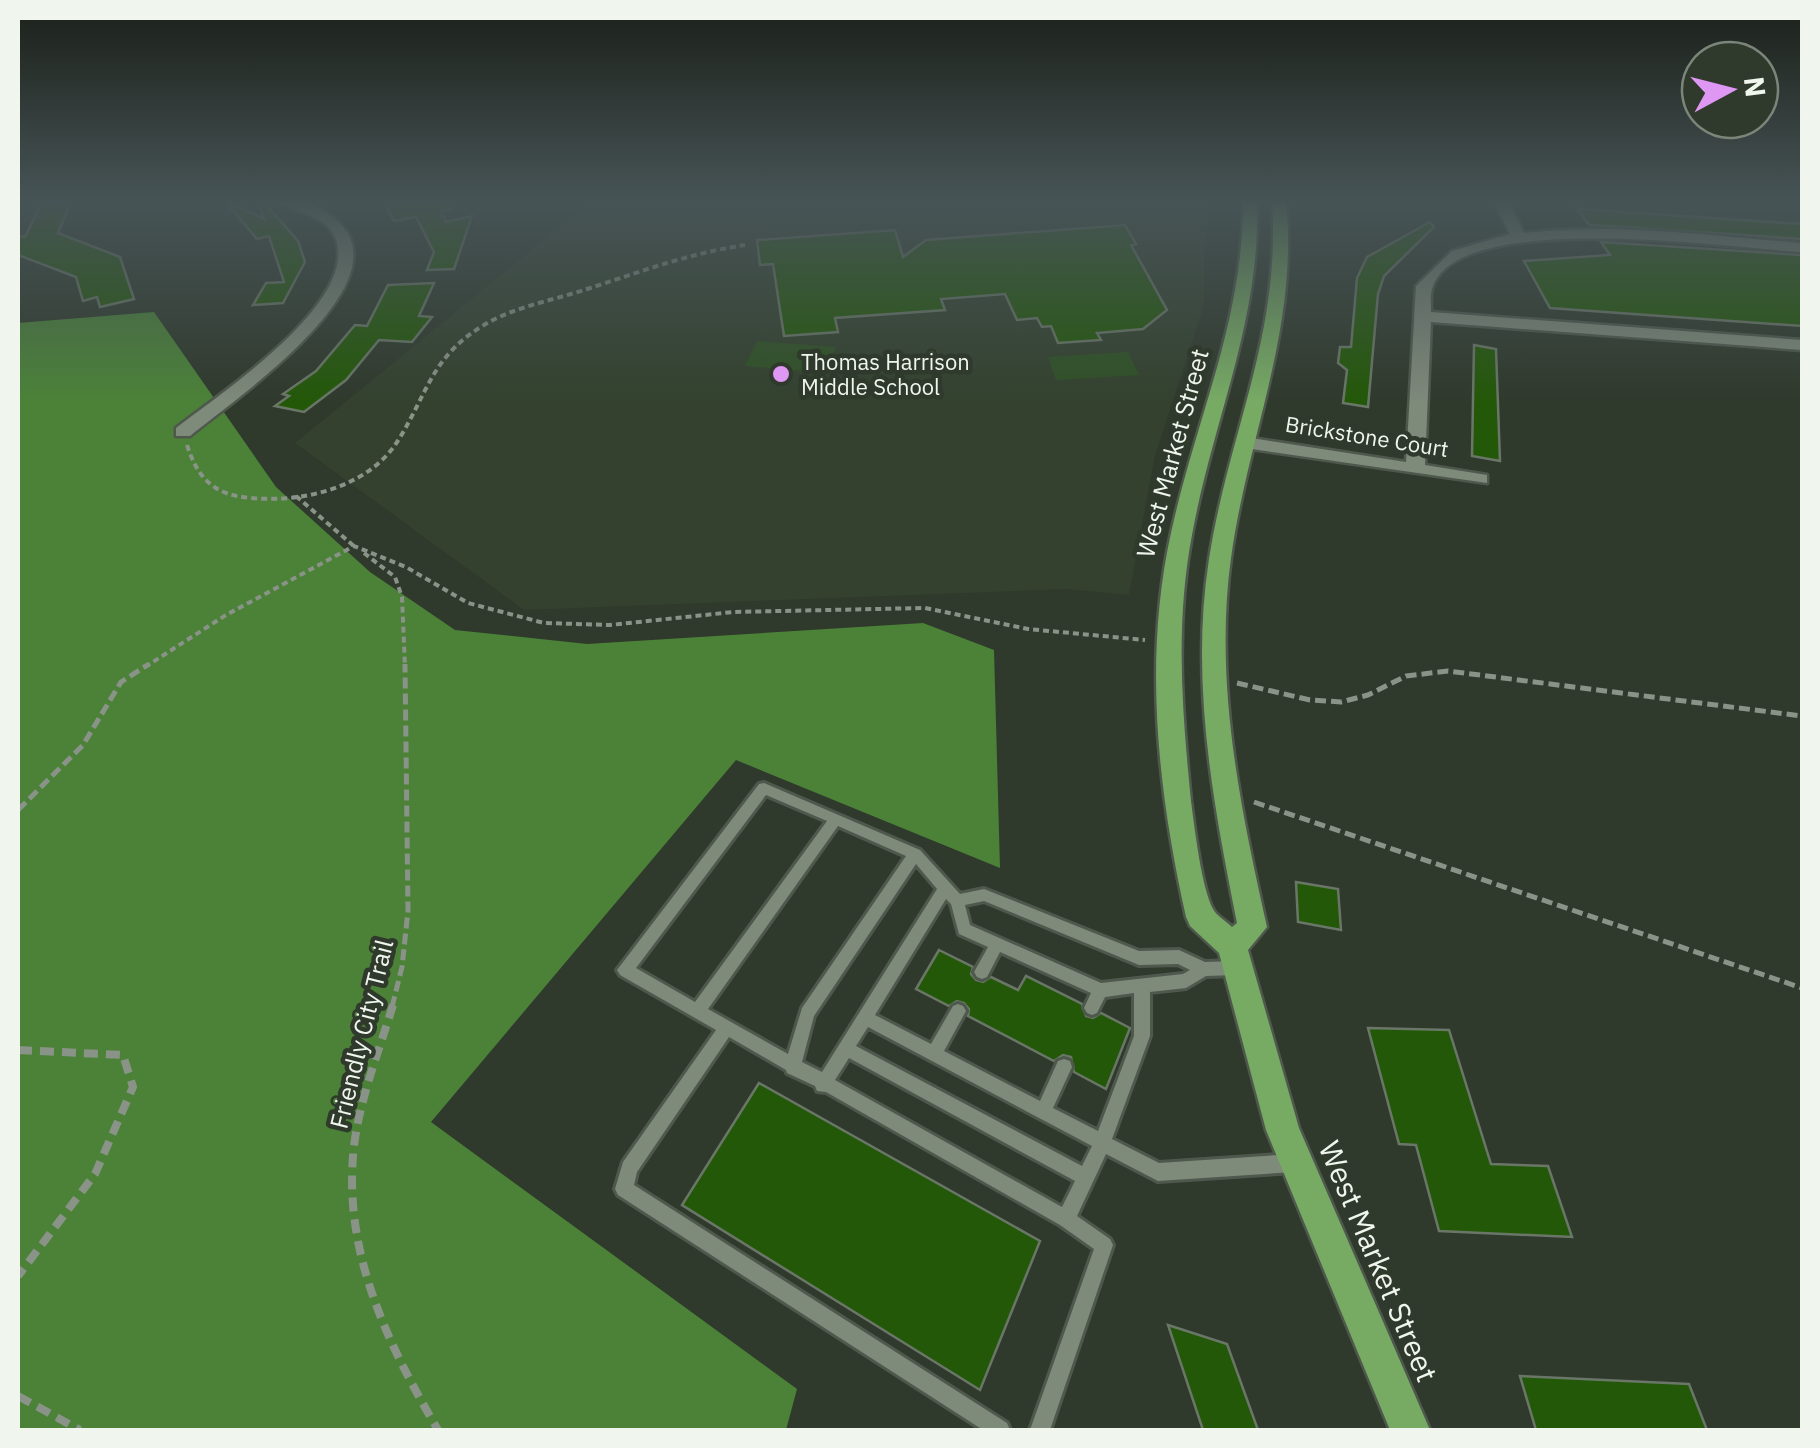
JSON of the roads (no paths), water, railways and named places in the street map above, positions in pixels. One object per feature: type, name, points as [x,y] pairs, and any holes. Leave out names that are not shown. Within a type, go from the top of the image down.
[{"type":"main road","name":"West Market Street","points":[[1249,268],[1246,294],[1182,530],[1168,642],[1172,756],[1184,857],[1200,917],[1224,961],[1283,1130],[1410,1430]]},
{"type":"main road","points":[[1224,961],[1252,926],[1224,788],[1215,677],[1219,562],[1280,268]]},
{"type":"street","points":[[183,432],[322,313],[343,282],[346,268]]},
{"type":"street","points":[[1415,469],[1420,316],[1424,286],[1439,268]]},
{"type":"street","points":[[1420,316],[1802,345]]},
{"type":"street","name":"Brickstone Court","points":[[1246,443],[1480,479]]},
{"type":"lane","points":[[1040,1430],[1104,1245],[1066,1219],[625,970],[764,788],[915,854],[950,895],[964,929],[1100,990],[1186,981],[1224,961]]},
{"type":"lane","points":[[697,1012],[836,819]]},
{"type":"lane","points":[[793,1068],[807,1013],[915,854]]},
{"type":"lane","points":[[950,895],[984,895],[1140,958],[1224,961]]},
{"type":"lane","points":[[823,1085],[950,895]]},
{"type":"lane","points":[[982,972],[997,944]]},
{"type":"lane","points":[[1066,1219],[1102,1143],[1142,1036],[1142,988]]},
{"type":"lane","points":[[1092,1008],[1100,990]]},
{"type":"lane","points":[[934,1054],[958,1011]]},
{"type":"lane","points":[[868,1019],[1158,1172],[1297,1162]]},
{"type":"lane","points":[[726,1028],[629,1168],[624,1189],[1000,1430]]},
{"type":"lane","points":[[846,1049],[1086,1177]]},
{"type":"lane","points":[[1043,1112],[1064,1067]]},
{"type":"place","name":"Thomas Harrison Middle School","points":[[781,374]]}]
